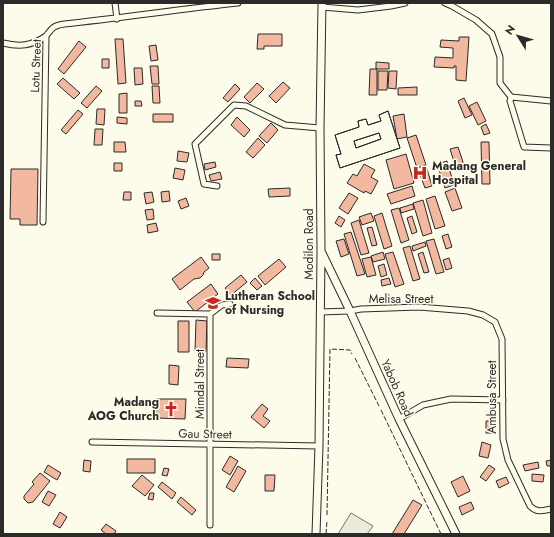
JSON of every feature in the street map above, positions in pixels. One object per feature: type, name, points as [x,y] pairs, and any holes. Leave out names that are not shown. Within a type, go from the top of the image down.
[{"type":"main road","name":"Modilon Road","points":[[316,534],[319,446],[322,5]]},
{"type":"main road","name":"Yabob Road","points":[[321,251],[399,419],[456,534]]},
{"type":"street","points":[[115,3],[117,19]]},
{"type":"street","name":"Lotu Street","points":[[43,222],[46,36],[53,27],[57,25],[117,19],[238,3]]},
{"type":"street","points":[[322,5],[358,10],[405,3]]},
{"type":"street","points":[[445,3],[476,20],[492,34],[500,57],[500,83],[511,98],[510,101],[524,147],[551,148]]},
{"type":"street","points":[[3,43],[24,45],[32,44],[46,36]]},
{"type":"street","points":[[511,98],[551,101]]},
{"type":"street","points":[[217,186],[204,184],[195,144],[234,105],[246,106],[286,125],[320,128]]},
{"type":"street","points":[[157,313],[210,314],[222,305],[230,304]]},
{"type":"street","name":"Melisa Street","points":[[320,312],[419,307],[468,311],[483,315]]},
{"type":"street","name":"Mimdal Street","points":[[210,314],[210,525]]},
{"type":"street","name":"Ambusa Street","points":[[483,315],[495,322],[502,339],[502,419],[503,439],[508,460],[530,506],[534,510],[540,511],[551,509]]},
{"type":"street","points":[[399,419],[423,405],[451,399],[503,400]]},
{"type":"street","name":"Gau Street","points":[[92,442],[319,446]]},
{"type":"shaded area","points":[[351,513],[373,526],[367,534],[338,534]]},
{"type":"building","points":[[258,34],[282,34],[282,46],[264,46],[264,49],[257,49]]},
{"type":"building","points":[[459,37],[469,37],[466,81],[456,80],[456,66],[454,66],[454,68],[434,67],[435,57],[453,58],[453,48],[440,47],[441,40],[459,41]]},
{"type":"building","points":[[115,39],[123,39],[126,83],[118,84]]},
{"type":"building","points":[[79,41],[86,47],[64,74],[58,69]]},
{"type":"building","points":[[156,45],[158,60],[151,61],[149,46]]},
{"type":"building","points":[[102,59],[109,59],[109,68],[102,68]]},
{"type":"building","points":[[376,62],[389,63],[389,69],[376,69]]},
{"type":"building","points":[[150,66],[158,66],[159,84],[152,84]]},
{"type":"building","points":[[134,68],[142,68],[143,84],[135,85]]},
{"type":"building","points":[[370,69],[377,69],[377,95],[369,95]]},
{"type":"building","points":[[378,71],[388,71],[387,90],[378,90]]},
{"type":"building","points":[[389,71],[397,71],[396,89],[388,88]]},
{"type":"building","points":[[63,78],[80,93],[74,99],[57,84]]},
{"type":"building","points":[[283,82],[290,88],[276,103],[269,96]]},
{"type":"building","points":[[257,83],[264,89],[250,103],[244,97]]},
{"type":"building","points":[[235,84],[240,89],[228,102],[223,98]]},
{"type":"building","points":[[96,86],[102,91],[87,108],[81,103]]},
{"type":"building","points":[[152,86],[159,86],[160,103],[153,103]]},
{"type":"building","points":[[417,87],[417,95],[398,95],[398,88]]},
{"type":"building","points":[[127,93],[127,113],[119,113],[119,94]]},
{"type":"building","points":[[464,98],[472,115],[465,118],[458,101]]},
{"type":"building","points":[[135,101],[141,101],[142,106],[135,106]]},
{"type":"building","points":[[477,102],[486,121],[478,125],[469,106]]},
{"type":"building","points":[[97,109],[105,109],[104,125],[96,124]]},
{"type":"building","points":[[78,110],[83,114],[66,134],[61,130]]},
{"type":"building","points":[[388,111],[400,148],[340,168],[336,155],[341,154],[335,135],[359,127],[358,121],[366,119],[368,125],[381,121],[379,115]],"holes":[[[379,133],[381,139],[356,148],[354,141]]]},
{"type":"building","points":[[388,111],[400,148],[340,168],[336,155],[341,154],[335,135],[359,127],[358,121],[366,119],[368,125],[381,121],[379,115]],"holes":[[[379,133],[381,139],[356,148],[354,141]]]},
{"type":"building","points":[[153,114],[173,114],[173,122],[153,122]]},
{"type":"building","points":[[404,114],[407,137],[397,139],[393,116]]},
{"type":"building","points":[[117,117],[127,118],[127,124],[117,123]]},
{"type":"building","points":[[237,117],[250,130],[244,137],[231,125]]},
{"type":"building","points":[[271,123],[278,130],[267,143],[259,136]]},
{"type":"building","points":[[486,124],[490,133],[484,135],[481,127]]},
{"type":"building","points":[[95,129],[103,129],[102,145],[94,145]]},
{"type":"building","points":[[416,135],[426,165],[417,168],[407,138]]},
{"type":"building","points":[[258,138],[265,145],[253,158],[246,152]]},
{"type":"building","points":[[114,142],[125,142],[126,152],[114,152]]},
{"type":"building","points":[[481,142],[489,142],[490,184],[482,184]]},
{"type":"building","points":[[458,147],[465,168],[457,171],[450,149]]},
{"type":"building","points":[[178,151],[189,153],[187,162],[177,161]]},
{"type":"building","points":[[406,154],[414,183],[394,189],[386,160]]},
{"type":"building","points":[[447,161],[454,185],[445,188],[437,164]]},
{"type":"building","points":[[215,162],[216,167],[205,170],[204,164]]},
{"type":"building","points":[[114,163],[122,163],[122,171],[114,171]]},
{"type":"building","points":[[364,164],[375,170],[371,177],[378,181],[371,194],[365,191],[364,193],[347,183],[353,174],[357,176]]},
{"type":"building","points":[[175,168],[185,170],[183,180],[173,178]]},
{"type":"building","points":[[11,169],[38,169],[37,225],[20,225],[20,219],[10,219]]},
{"type":"building","points":[[427,169],[432,186],[425,188],[419,172]]},
{"type":"building","points":[[220,172],[222,179],[211,181],[209,175]]},
{"type":"building","points":[[412,186],[415,196],[391,204],[387,194]]},
{"type":"building","points":[[290,188],[290,196],[269,197],[268,189]]},
{"type":"building","points":[[455,188],[462,208],[452,211],[445,192]]},
{"type":"building","points":[[169,191],[170,201],[162,202],[161,192]]},
{"type":"building","points":[[124,192],[131,192],[131,200],[123,200]]},
{"type":"building","points":[[152,192],[154,202],[146,204],[144,193]]},
{"type":"building","points":[[349,193],[358,198],[348,214],[339,208]]},
{"type":"building","points":[[435,196],[445,226],[435,229],[426,199]]},
{"type":"building","points":[[186,198],[189,206],[181,209],[178,201]]},
{"type":"building","points":[[423,200],[432,233],[423,236],[413,203]]},
{"type":"building","points":[[413,204],[414,209],[401,213],[400,208]]},
{"type":"building","points":[[399,208],[409,240],[401,243],[391,210]]},
{"type":"building","points":[[153,209],[154,219],[147,220],[145,210]]},
{"type":"building","points":[[371,213],[374,221],[362,225],[359,217]]},
{"type":"building","points":[[382,213],[392,246],[384,249],[374,216]]},
{"type":"building","points":[[339,216],[345,220],[341,227],[335,223]]},
{"type":"building","points":[[412,216],[417,232],[412,234],[407,218]]},
{"type":"building","points":[[359,220],[369,253],[361,255],[351,223]]},
{"type":"building","points":[[156,223],[158,231],[148,233],[147,225]]},
{"type":"building","points":[[372,227],[377,245],[372,246],[367,228]]},
{"type":"building","points":[[351,232],[365,274],[357,276],[344,234]]},
{"type":"building","points":[[448,234],[452,247],[446,249],[442,236]]},
{"type":"building","points":[[344,239],[349,254],[341,257],[336,241]]},
{"type":"building","points":[[434,239],[444,272],[436,274],[426,241]]},
{"type":"building","points":[[425,242],[426,246],[413,251],[412,246]]},
{"type":"building","points":[[410,246],[420,279],[413,281],[403,248]]},
{"type":"building","points":[[383,252],[385,259],[373,262],[371,256]]},
{"type":"building","points":[[393,252],[404,284],[395,287],[385,254]]},
{"type":"building","points":[[423,252],[429,272],[424,273],[418,254]]},
{"type":"building","points":[[212,254],[220,254],[220,260],[212,260]]},
{"type":"building","points":[[201,257],[209,268],[200,278],[194,279],[180,290],[172,279]]},
{"type":"building","points":[[371,257],[376,275],[367,277],[362,259]]},
{"type":"building","points":[[449,258],[452,268],[446,270],[443,260]]},
{"type":"building","points":[[279,259],[286,267],[265,285],[258,276]]},
{"type":"building","points":[[384,264],[387,275],[381,277],[378,266]]},
{"type":"building","points":[[241,275],[247,282],[231,295],[225,288]]},
{"type":"building","points":[[255,278],[262,286],[257,290],[250,283]]},
{"type":"building","points":[[389,278],[391,284],[382,286],[381,280]]},
{"type":"building","points":[[211,284],[218,294],[195,312],[187,302]]},
{"type":"building","points":[[196,320],[207,321],[206,351],[195,351]]},
{"type":"building","points":[[178,321],[189,321],[189,352],[178,352]]},
{"type":"building","points":[[227,358],[249,359],[248,368],[226,367]]},
{"type":"building","points":[[169,365],[179,366],[178,385],[169,384]]},
{"type":"building","name":"Madang AOG Church","points":[[156,399],[186,399],[185,419],[156,418]]},
{"type":"building","points":[[262,404],[268,409],[263,416],[270,421],[264,428],[251,417]]},
{"type":"building","points":[[486,421],[493,421],[493,433],[486,433]]},
{"type":"building","points":[[482,442],[491,445],[488,458],[479,456]]},
{"type":"building","points":[[230,456],[238,461],[230,475],[222,470]]},
{"type":"building","points":[[127,459],[155,459],[155,473],[127,473]]},
{"type":"building","points":[[84,460],[91,461],[90,472],[83,471]]},
{"type":"building","points":[[551,460],[551,466],[547,466],[546,461]]},
{"type":"building","points":[[538,462],[539,468],[525,471],[523,465]]},
{"type":"building","points":[[48,465],[61,473],[57,480],[44,472]]},
{"type":"building","points":[[489,465],[495,469],[486,481],[480,477]]},
{"type":"building","points":[[238,466],[246,471],[234,492],[226,487]]},
{"type":"building","points":[[164,468],[169,469],[167,476],[162,475]]},
{"type":"building","points":[[40,473],[50,481],[33,502],[28,503],[24,499],[24,496],[34,484],[32,482]]},
{"type":"building","points":[[532,474],[544,475],[543,482],[532,481]]},
{"type":"building","points":[[142,475],[154,485],[145,496],[132,486]]},
{"type":"building","points":[[265,475],[275,475],[274,491],[265,491]]},
{"type":"building","points":[[463,476],[470,491],[458,497],[451,482]]},
{"type":"building","points":[[506,477],[509,483],[499,488],[496,481]]},
{"type":"building","points":[[162,482],[176,493],[172,499],[158,487]]},
{"type":"building","points":[[48,491],[56,495],[49,506],[42,502]]},
{"type":"building","points":[[150,493],[154,493],[153,500],[148,499]]},
{"type":"building","points":[[181,497],[196,510],[192,515],[177,502]]},
{"type":"building","points":[[413,500],[422,505],[404,534],[392,534]]},
{"type":"building","points":[[471,502],[474,509],[462,515],[459,507]]},
{"type":"building","points":[[60,512],[67,517],[60,528],[53,524]]},
{"type":"building","points":[[106,524],[116,531],[114,534],[106,534],[101,530]]},
{"type":"fence","points":[[327,515],[330,349],[350,350],[352,354]]},
{"type":"fence","points":[[355,358],[379,406]]},
{"type":"fence","points":[[381,410],[441,534]]},
{"type":"fence","points":[[326,534],[327,521]]},
{"type":"place","name":"Madang General Hospital","points":[[420,173]]},
{"type":"place","name":"Lutheran School of Nursing","points":[[213,303]]},
{"type":"place","name":"Madang AOG Church","points":[[171,409]]}]
